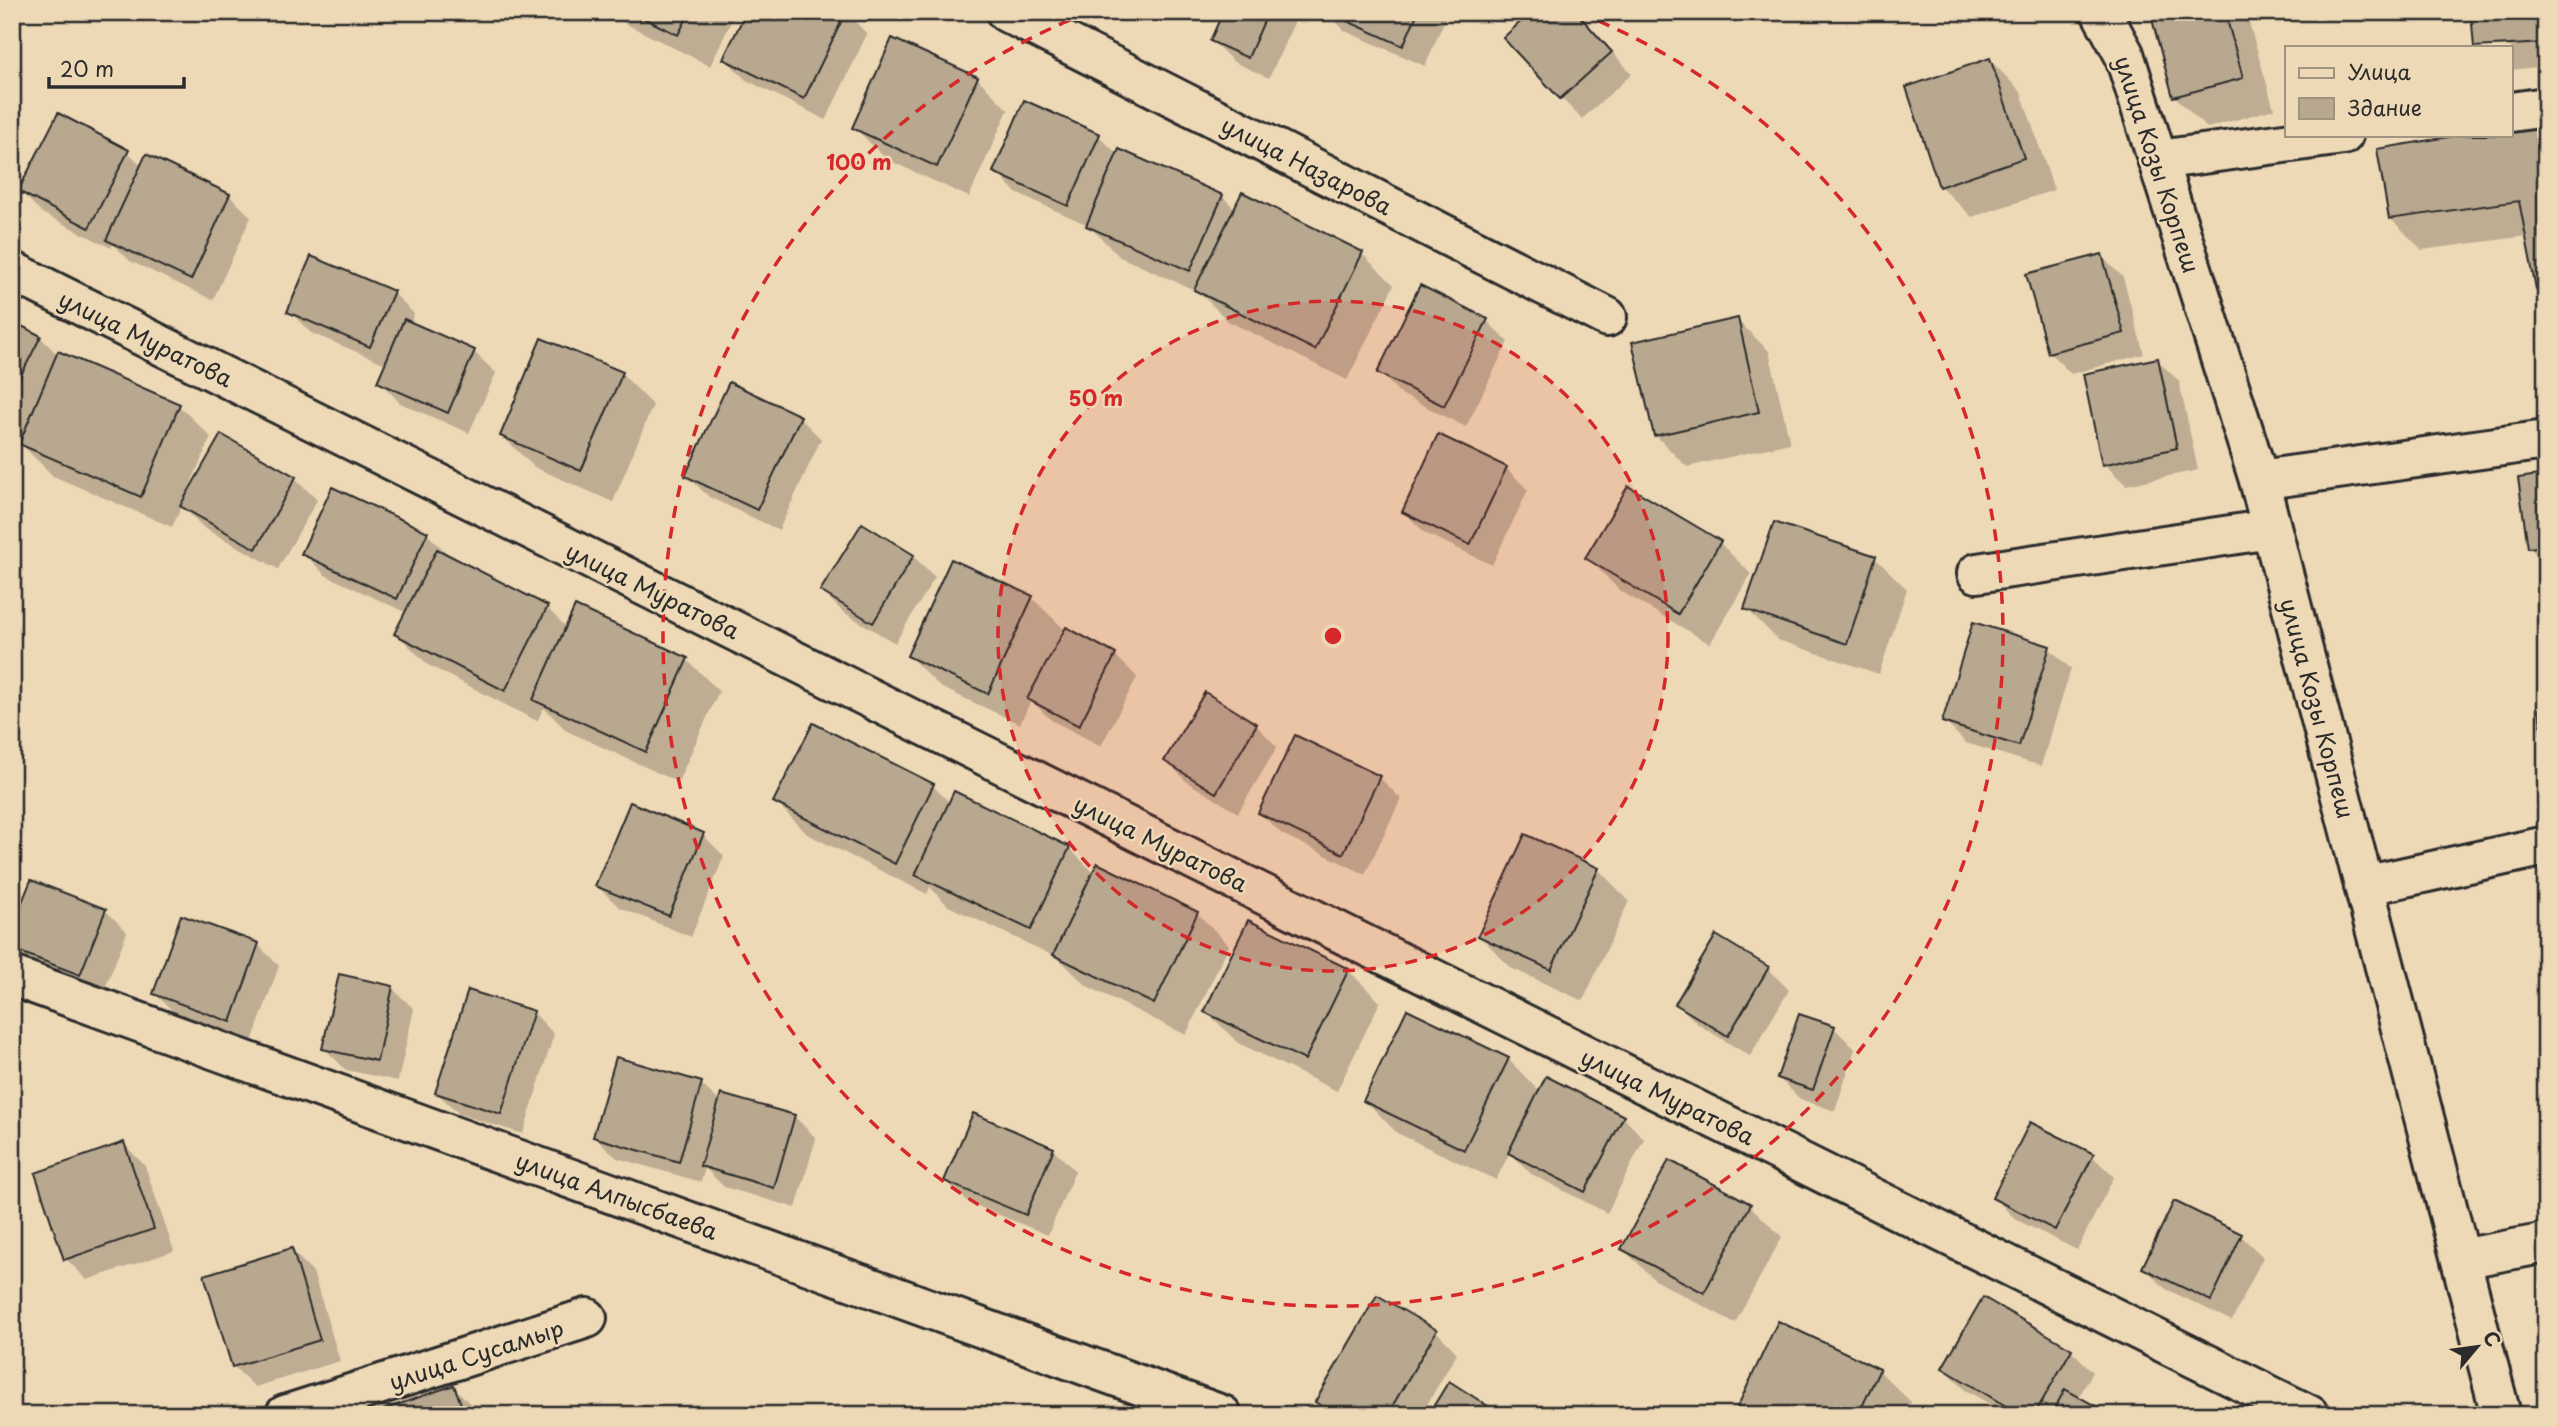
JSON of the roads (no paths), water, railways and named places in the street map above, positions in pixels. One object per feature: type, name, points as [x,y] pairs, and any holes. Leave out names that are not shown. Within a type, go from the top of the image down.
[{"type":"street","name":"улица Назарова","points":[[1006,12],[1607,317]]},
{"type":"street","name":"улица Козы Корпеш","points":[[2101,12],[2124,54],[2259,480],[2501,1415]]},
{"type":"street","points":[[2512,112],[2546,107]]},
{"type":"street","points":[[2158,160],[2336,136]]},
{"type":"street","name":"улица Муратова","points":[[12,271],[2309,1415]]},
{"type":"street","points":[[2259,480],[2546,440]]},
{"type":"street","points":[[1977,573],[2271,529]]},
{"type":"street","points":[[2364,886],[2546,846]]},
{"type":"street","name":"улица Алпысбаева","points":[[12,976],[1222,1415]]},
{"type":"street","points":[[2461,1259],[2546,1243]]},
{"type":"street","name":"улица Сусамыр","points":[[285,1415],[587,1318]]}]
